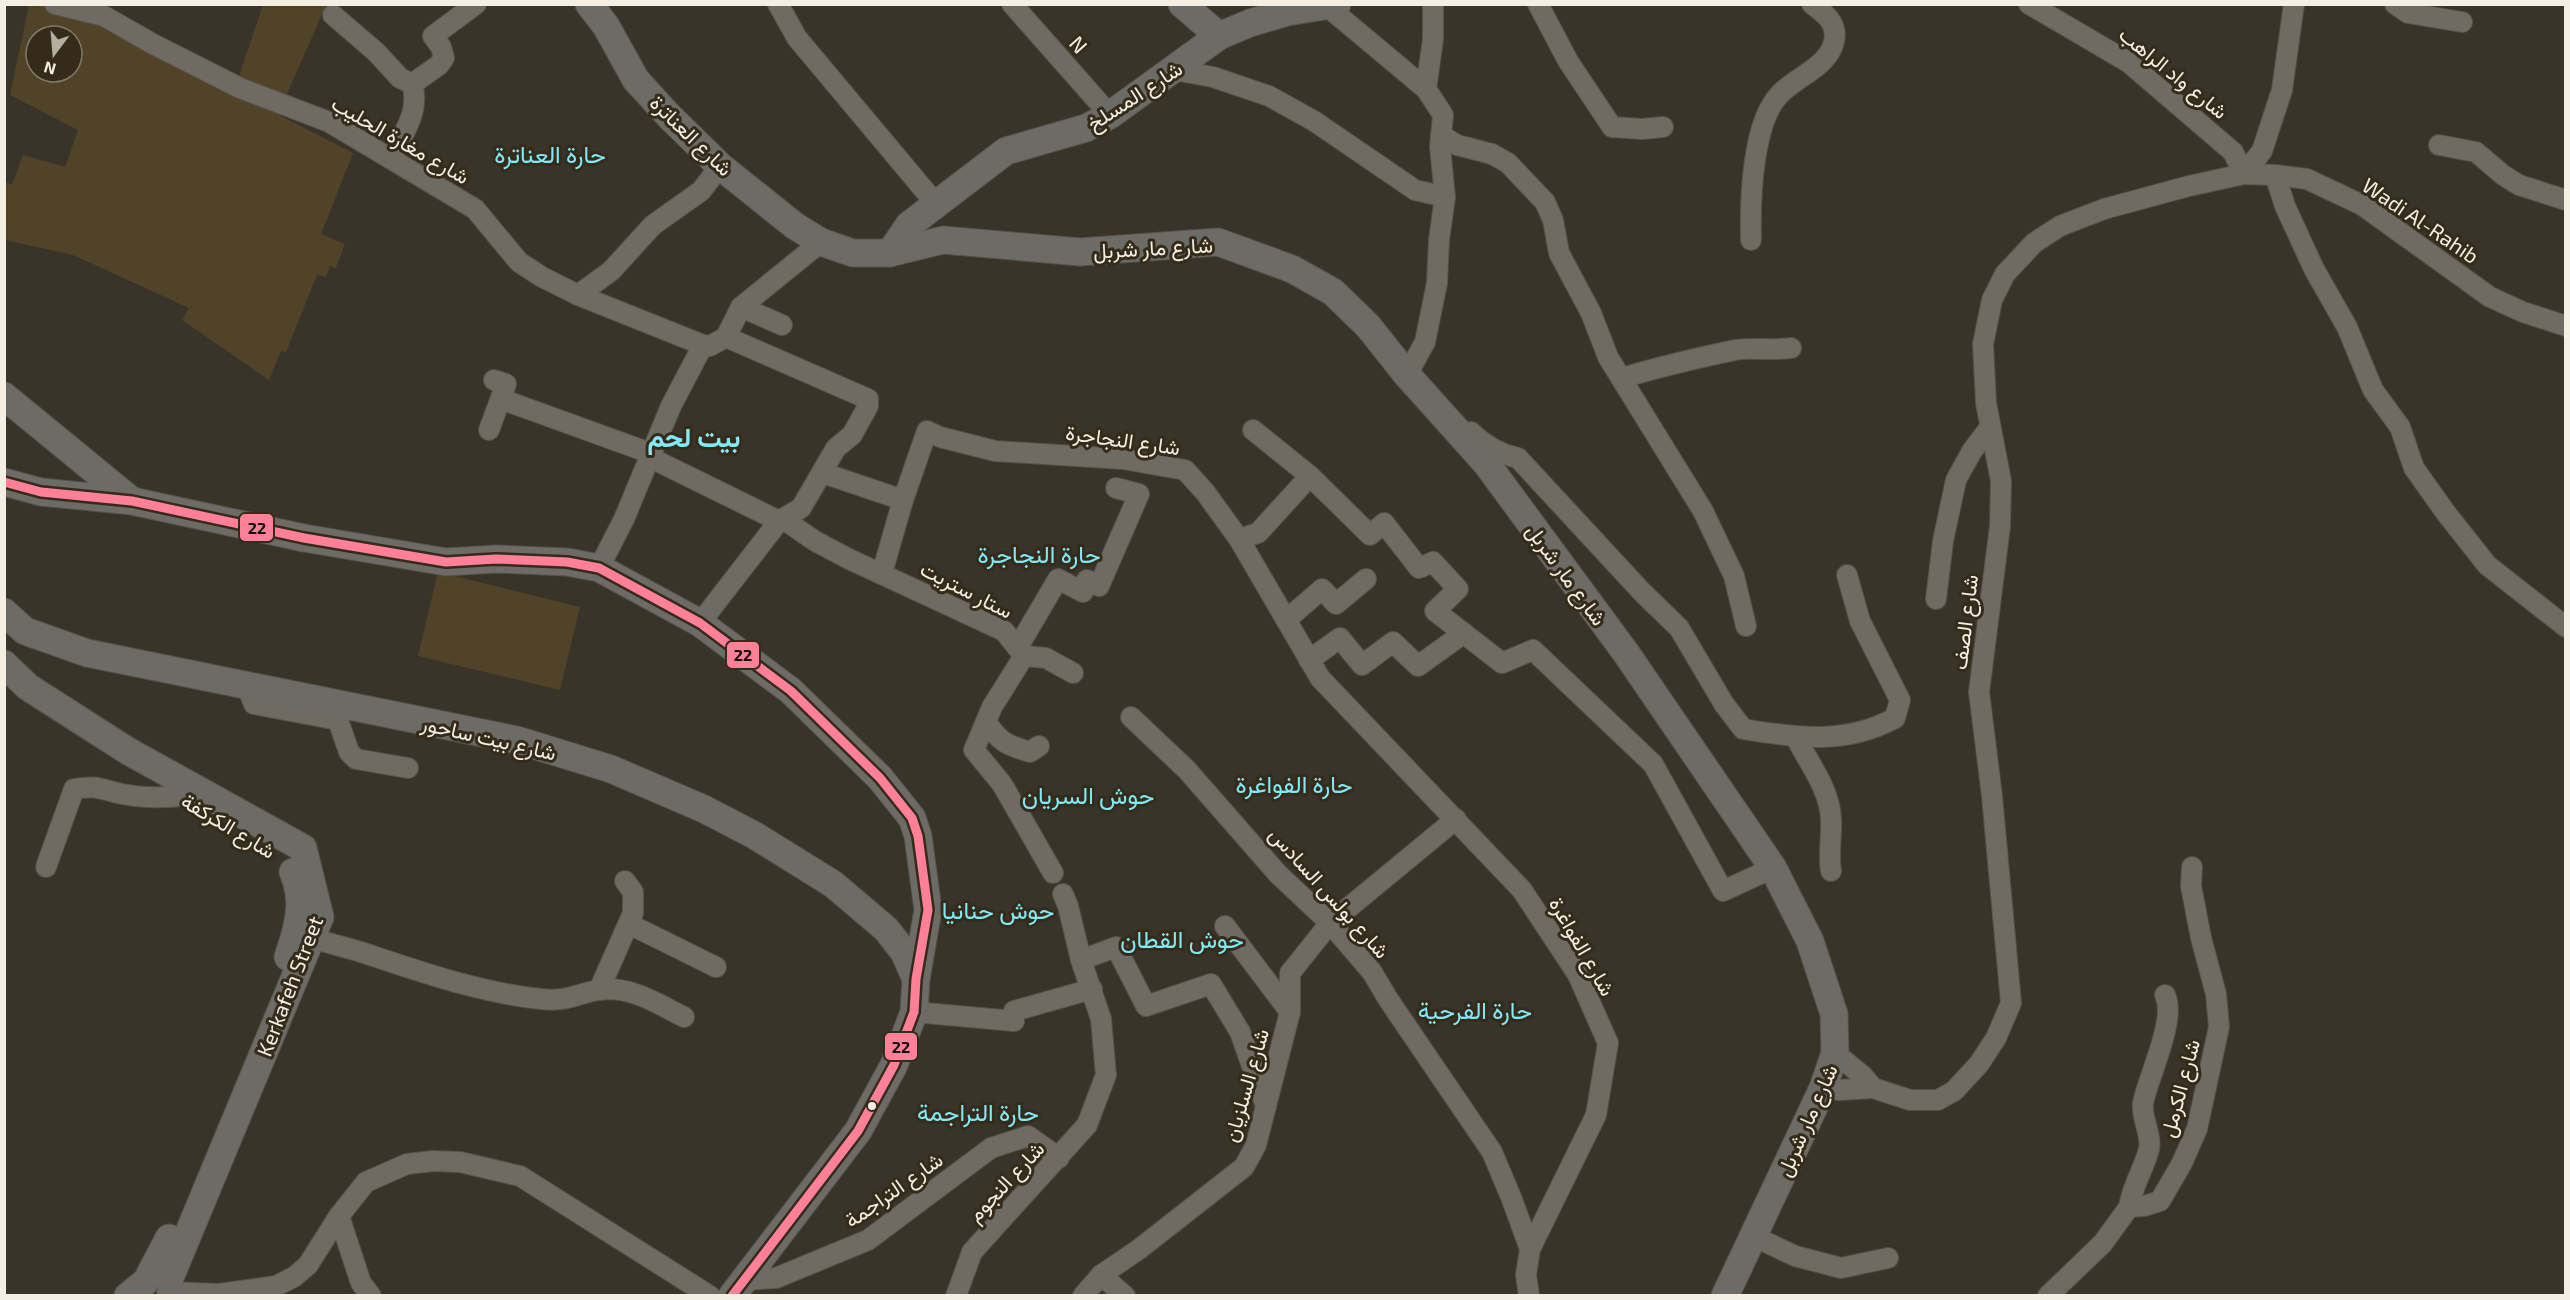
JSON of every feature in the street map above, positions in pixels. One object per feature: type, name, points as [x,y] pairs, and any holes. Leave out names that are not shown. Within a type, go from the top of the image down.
[{"type":"street","name":"شارع مغارة الحليب","points":[[55,4],[104,16],[153,44],[240,88],[329,122],[475,209],[519,262],[578,295],[703,345]]},
{"type":"street","points":[[412,84],[439,65],[444,58],[441,47],[433,36],[476,4]]},
{"type":"street","name":"شارع العناترة","points":[[589,4],[606,26],[636,80],[720,166],[795,226],[821,242],[853,253],[890,253]]},
{"type":"street","points":[[778,4],[797,38],[936,204]]},
{"type":"street","name":"N","points":[[1012,4],[1110,115]]},
{"type":"street","points":[[1182,4],[1219,36]]},
{"type":"street","points":[[1426,89],[1430,63],[1433,4]]},
{"type":"street","points":[[1538,4],[1568,61],[1612,127],[1642,129],[1663,127]]},
{"type":"street","points":[[1751,240],[1750,218],[1757,146],[1762,123],[1769,108],[1780,94],[1825,59],[1833,47],[1834,26],[1828,16],[1812,4]]},
{"type":"street","name":"شارع واد الراهب","points":[[2029,4],[2128,62],[2234,152],[2244,174]]},
{"type":"street","points":[[2244,174],[2262,152],[2282,90],[2294,4]]},
{"type":"street","points":[[2395,4],[2408,13],[2462,22]]},
{"type":"street","points":[[1333,6],[1426,89],[1443,115],[1440,147],[1445,197],[1439,240],[1439,267],[1425,342],[1407,375]]},
{"type":"street","name":"شارع المسلخ","points":[[890,253],[909,225],[1006,151],[1086,128],[1110,115],[1219,36],[1276,10],[1333,6]]},
{"type":"street","points":[[333,15],[376,52],[400,78],[412,84],[416,97],[414,111],[391,159]]},
{"type":"street","points":[[1174,70],[1213,77],[1269,96],[1314,121],[1415,190],[1445,197]]},
{"type":"street","points":[[1441,135],[1458,145],[1492,154],[1508,163],[1545,202],[1553,220],[1559,253],[1591,313],[1608,357],[1703,511],[1734,576],[1746,626]]},
{"type":"street","points":[[2439,145],[2476,152],[2503,175],[2519,185],[2565,200]]},
{"type":"street","points":[[578,295],[610,271],[653,225],[701,191],[720,166]]},
{"type":"street","name":"Wadi Al-Rahib","points":[[2244,174],[2307,179],[2362,205],[2490,297],[2523,312],[2565,326]]},
{"type":"street","name":"شارع الصف","points":[[1835,1053],[1863,1076],[1873,1088],[1910,1100],[1938,1100],[1954,1091],[1979,1064],[1996,1038],[2011,1003],[1992,796],[1979,692],[2000,526],[2001,481],[1986,404],[1983,344],[1990,309],[2005,274],[2034,243],[2060,226],[2104,209],[2244,174]]},
{"type":"street","points":[[2276,175],[2285,206],[2313,269],[2347,327],[2373,390],[2400,427],[2414,468],[2487,565],[2565,627]]},
{"type":"street","name":"شارع مار شربل","points":[[890,253],[943,240],[1080,252],[1218,242],[1292,269],[1333,292],[1368,326],[1407,375],[1486,463],[1626,653],[1773,868],[1810,941],[1834,1014],[1835,1053],[1823,1088],[1725,1296]]},
{"type":"street","points":[[599,568],[624,519],[650,453],[703,345],[710,346],[726,337],[741,307],[821,242]]},
{"type":"street","points":[[741,307],[782,325]]},
{"type":"street","points":[[700,623],[779,521],[801,508],[836,448],[852,435],[868,406],[868,399],[726,337]]},
{"type":"street","points":[[1622,378],[1695,358],[1736,350],[1791,348]]},
{"type":"street","points":[[494,380],[506,384],[491,414],[650,453],[653,459],[779,521],[786,521],[815,541],[882,573],[903,500],[823,473]]},
{"type":"street","points":[[4,396],[132,501]]},
{"type":"street","points":[[1436,406],[1450,411],[1482,443],[1507,456],[1518,458],[1642,592],[1678,627],[1724,704],[1743,729],[1796,738],[1858,734],[1895,718],[1900,700],[1860,621],[1847,575]]},
{"type":"street","points":[[1936,599],[1943,541],[1956,480],[1972,451],[1990,427]]},
{"type":"street","points":[[1253,430],[1310,476],[1370,535],[1384,523],[1419,568],[1433,562],[1458,590],[1435,611],[1502,663],[1533,650],[1653,764],[1723,891],[1773,868]]},
{"type":"street","name":"شارع النجاجرة","points":[[903,500],[927,431],[940,437],[995,451],[1123,459],[1185,470],[1205,492],[1239,539],[1296,640]]},
{"type":"street","points":[[1239,539],[1258,533],[1310,476]]},
{"type":"street","points":[[4,482],[41,492],[132,501],[304,538],[446,562],[508,559],[567,562],[599,568],[700,623],[791,691],[879,778],[912,818],[918,836],[928,910],[916,980],[914,1012],[894,1065],[858,1131],[737,1288]]},
{"type":"street","points":[[1053,873],[1002,783],[974,750],[992,707],[1058,579],[1083,592],[1087,580],[1099,586],[1139,494],[1116,488]]},
{"type":"street","name":"ستار ستريت","points":[[882,573],[1004,631],[1021,652]]},
{"type":"street","points":[[1286,620],[1322,589],[1336,604],[1366,579]]},
{"type":"street","name":"شارع بيت ساحور","points":[[4,612],[25,631],[87,653],[517,740],[611,769],[704,809],[754,835],[833,884],[886,928],[904,952],[916,980]]},
{"type":"street","points":[[1309,660],[1340,638],[1362,665],[1393,642],[1418,666],[1464,633]]},
{"type":"street","name":"شارع الفواغرة","points":[[1296,640],[1320,678],[1522,890],[1578,975],[1608,1043],[1596,1115],[1530,1249]]},
{"type":"street","points":[[1021,652],[1046,658],[1073,673]]},
{"type":"street","points":[[4,664],[28,687],[184,790]]},
{"type":"street","name":"شارع الكركفة","points":[[4,685],[79,735],[184,790],[286,859],[300,888],[301,903],[310,929],[284,969],[210,1134],[164,1250],[153,1288]]},
{"type":"street","points":[[246,685],[255,704],[339,720],[349,752],[356,759],[408,768]]},
{"type":"street","name":"شارع بولس السادس","points":[[1131,717],[1187,770],[1278,874],[1330,923],[1372,972],[1492,1152],[1530,1249]]},
{"type":"street","points":[[986,722],[1000,741],[1013,747],[1030,753],[1039,746]]},
{"type":"street","points":[[1796,738],[1827,798],[1831,816],[1828,859],[1831,871]]},
{"type":"street","points":[[46,867],[74,789],[94,786],[122,794],[157,799],[184,790]]},
{"type":"street","points":[[1330,923],[1456,819]]},
{"type":"street","name":"شارع الكرمل","points":[[2129,1207],[2144,1206],[2160,1201],[2182,1163],[2197,1129],[2219,1027],[2216,994],[2201,938],[2191,886],[2192,867]]},
{"type":"street","points":[[599,990],[629,924],[635,901],[633,892],[625,881]]},
{"type":"street","name":"شارع النجوم","points":[[956,1296],[972,1252],[1087,1125],[1106,1075],[1101,1019],[1081,960],[1063,894]]},
{"type":"street","name":"شارع السلزيان","points":[[1083,1296],[1101,1275],[1138,1250],[1244,1167],[1256,1145],[1290,1012],[1290,973],[1330,923]]},
{"type":"street","points":[[629,924],[716,967]]},
{"type":"street","points":[[1225,926],[1290,1012]]},
{"type":"street","points":[[310,929],[362,953],[455,981],[516,995],[566,1000],[599,990],[624,990],[641,995],[684,1017]]},
{"type":"street","name":"Kerkafeh Street","points":[[153,1288],[298,973],[310,929]]},
{"type":"street","points":[[1081,960],[1116,947],[1146,1006],[1211,984],[1240,1032],[1266,1106]]},
{"type":"street","points":[[298,973],[308,963],[328,954],[362,953]]},
{"type":"street","points":[[914,1012],[1014,1021],[1014,1011],[1092,989]]},
{"type":"street","points":[[2048,1296],[2103,1243],[2129,1207],[2132,1189],[2149,1148],[2143,1106],[2164,1034],[2168,1002],[2165,995]]},
{"type":"street","points":[[1823,1088],[1873,1088]]},
{"type":"street","name":"شارع التراجمة","points":[[737,1288],[776,1278],[868,1240],[991,1148],[1028,1136],[1059,1158]]},
{"type":"street","points":[[153,1288],[219,1294],[276,1286],[294,1277],[309,1265],[339,1216],[366,1182],[407,1164],[460,1162],[520,1176],[710,1296]]},
{"type":"street","points":[[339,1216],[361,1282],[371,1296]]},
{"type":"street","points":[[1753,1236],[1795,1256],[1841,1268],[1888,1258]]},
{"type":"street","points":[[1528,1296],[1526,1275],[1530,1249]]},
{"type":"street","points":[[1101,1275],[1125,1296]]},
{"type":"shaded area","points":[[29,5],[41,5],[97,21],[353,153],[321,234],[345,244],[336,268],[330,266],[326,277],[317,275],[286,352],[281,351],[269,380],[182,320],[189,308],[73,255],[5,240],[4,182],[12,184],[23,155],[65,167],[78,130],[10,95],[24,29],[24,84],[84,84],[84,24],[25,24]]},
{"type":"shaded area","points":[[263,5],[326,5],[287,94],[239,76]]},
{"type":"shaded area","points":[[438,572],[580,607],[560,690],[418,656]]},
{"type":"transit line","name":"22","points":[[4,482],[41,492],[132,501],[304,538],[446,562],[496,559],[567,562],[599,568],[700,623],[791,691],[880,778],[912,818],[918,836],[928,910],[916,979],[914,1012],[894,1065],[858,1131],[732,1296]]},
{"type":"district","name":"حارة العناترة","points":[[550,153]]},
{"type":"district","name":"بيت لحم","points":[[694,436]]},
{"type":"district","name":"حارة النجاجرة","points":[[1039,553]]},
{"type":"district","name":"حارة الفواغرة","points":[[1294,783]]},
{"type":"district","name":"حوش السريان","points":[[1088,794]]},
{"type":"district","name":"حوش حنانيا","points":[[998,909]]},
{"type":"district","name":"حوش القطان","points":[[1182,938]]},
{"type":"district","name":"حارة الفرحية","points":[[1475,1009]]},
{"type":"district","name":"حارة التراجمة","points":[[978,1111]]}]
